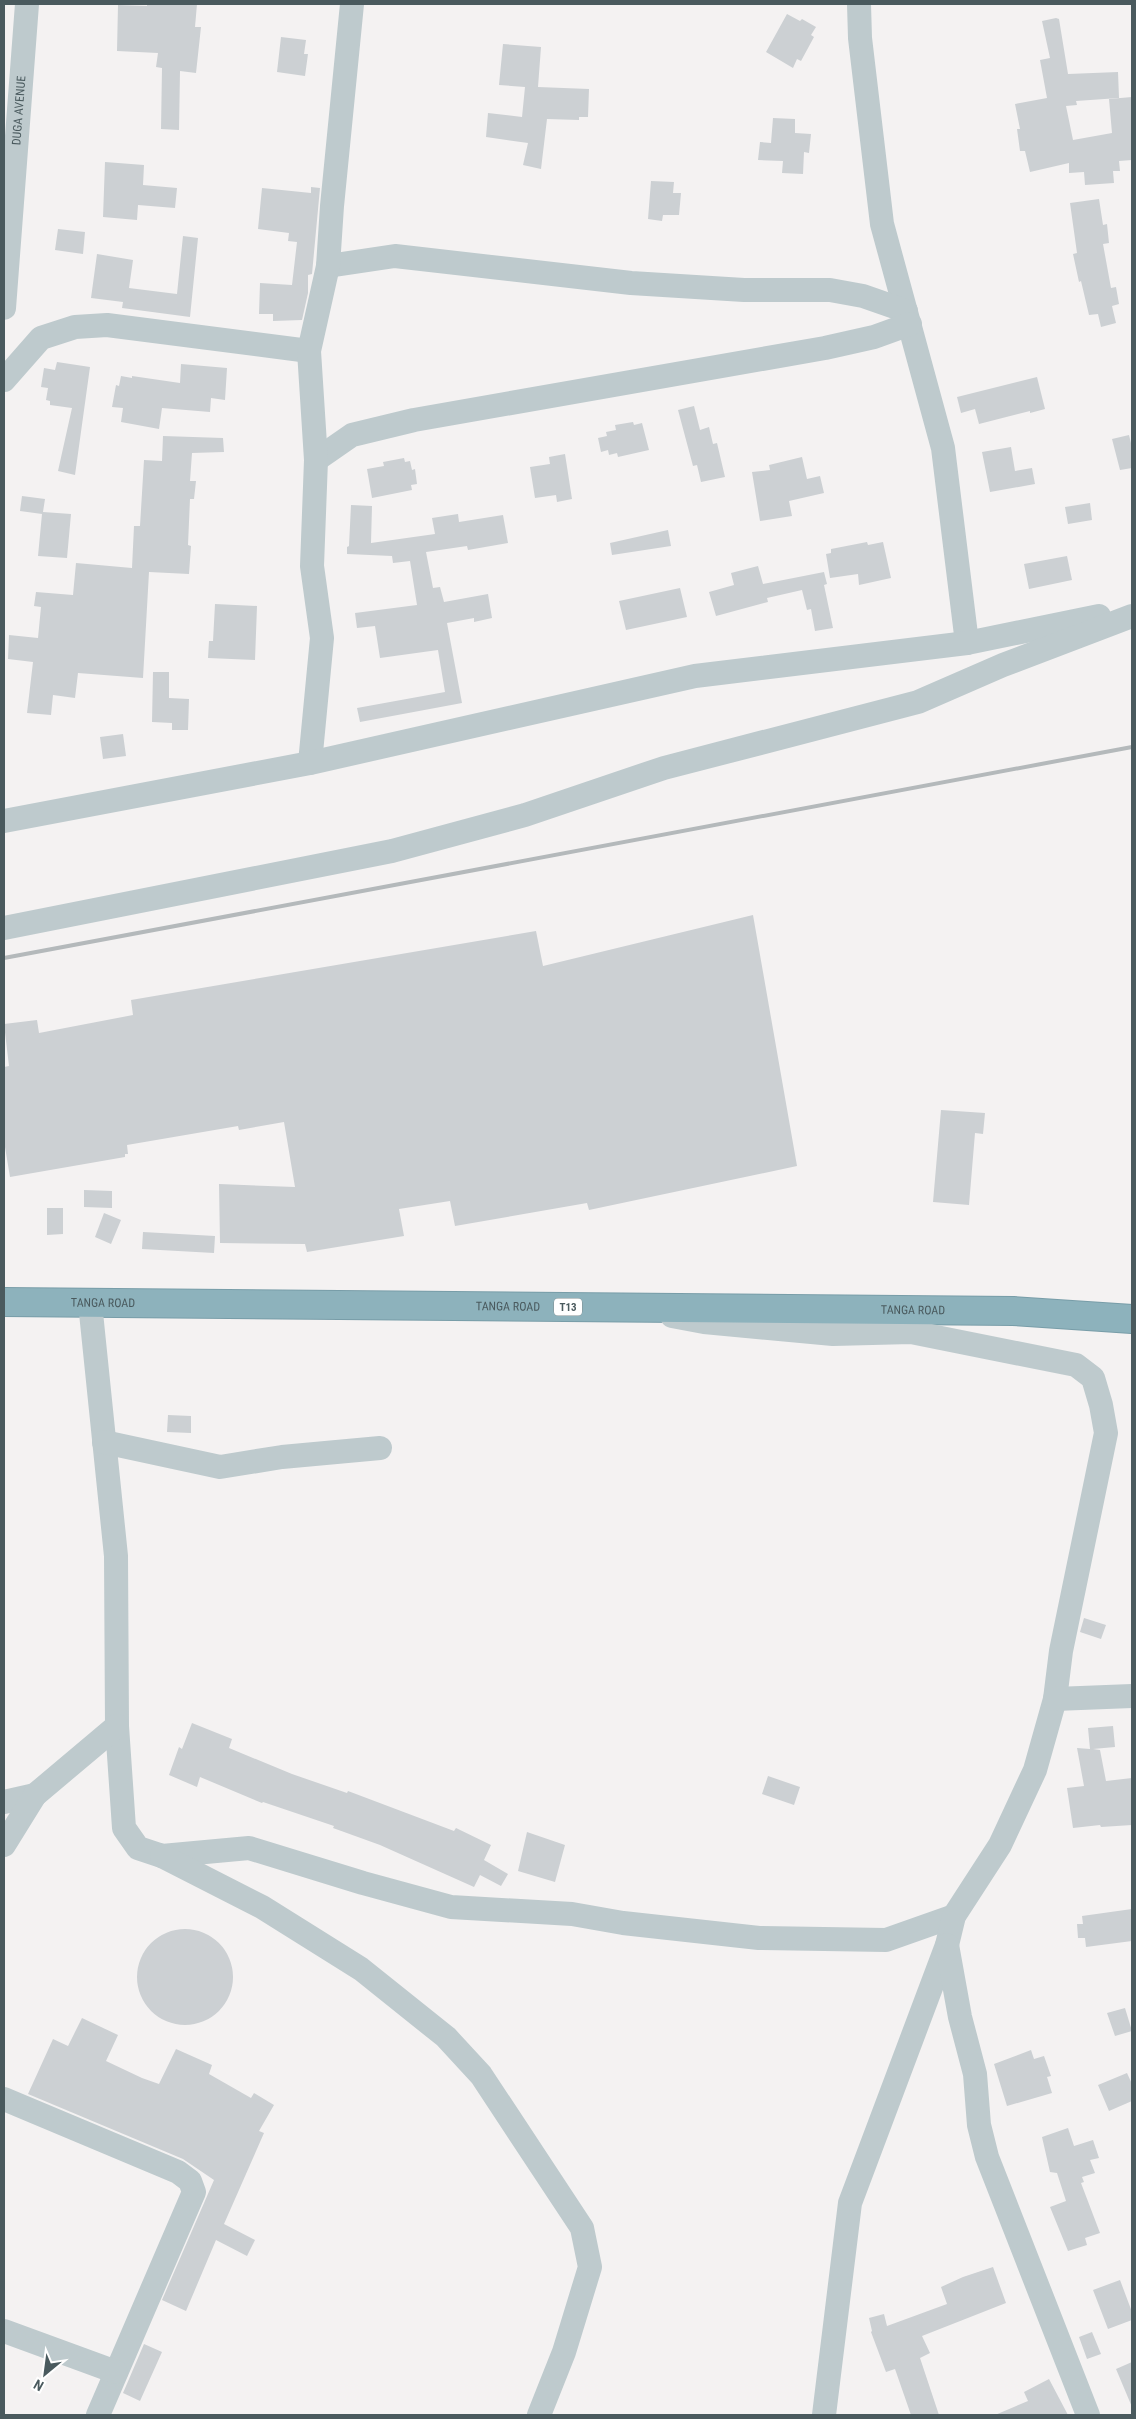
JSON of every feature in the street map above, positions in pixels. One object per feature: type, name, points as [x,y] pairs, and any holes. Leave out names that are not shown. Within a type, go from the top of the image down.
[{"type":"highway","name":"TANGA ROAD","points":[[4,1302],[1013,1311],[1132,1319]]},
{"type":"street","name":"DUGA AVENUE","points":[[4,308],[27,4]]},
{"type":"street","points":[[310,763],[322,638],[312,566],[316,460],[309,351],[328,266],[352,4]]},
{"type":"street","points":[[859,4],[860,38],[882,224],[943,448],[967,643]]},
{"type":"street","points":[[328,266],[395,256],[631,283],[744,290],[830,290],[864,296],[908,318]]},
{"type":"street","points":[[316,460],[352,436],[414,420],[825,348],[874,337],[908,318]]},
{"type":"street","points":[[4,380],[41,338],[75,327],[107,325],[309,351]]},
{"type":"street","points":[[4,822],[310,763],[696,676],[967,643],[1132,610]]},
{"type":"street","points":[[4,928],[392,851],[525,815],[664,768],[918,702],[1003,665],[1132,616]]},
{"type":"street","points":[[90,1303],[116,1556],[117,1726],[124,1828],[138,1848],[162,1856],[262,1907],[361,1970],[446,2037],[481,2075],[582,2228],[587,2247],[590,2267],[564,2352],[539,2415]]},
{"type":"street","points":[[623,1308],[704,1322],[833,1334],[911,1332],[1076,1365],[1093,1378],[1102,1404],[1106,1433],[1061,1651],[1055,1699],[1035,1770],[1000,1845],[954,1916],[947,1946],[850,2203],[824,2415]]},
{"type":"street","points":[[104,1442],[220,1467],[282,1457],[380,1448]]},
{"type":"street","points":[[1055,1699],[1132,1696]]},
{"type":"street","points":[[4,1845],[35,1794],[117,1726]]},
{"type":"street","points":[[4,1802],[35,1794]]},
{"type":"street","points":[[162,1856],[249,1848],[363,1883],[451,1907],[572,1914],[623,1923],[760,1938],[886,1940],[954,1916]]},
{"type":"street","points":[[947,1946],[960,2017],[975,2074],[979,2125],[987,2157],[1088,2415]]},
{"type":"street","points":[[4,2099],[178,2172],[190,2181],[194,2192],[98,2415]]},
{"type":"street","points":[[4,2331],[116,2372]]},
{"type":"building","points":[[147,4],[197,4],[195,27],[201,27],[196,73],[180,71],[179,130],[161,129],[162,68],[156,67],[158,53],[117,51],[118,5],[147,6]]},
{"type":"building","points":[[787,14],[800,21],[802,19],[816,27],[811,35],[814,37],[801,61],[797,59],[793,68],[766,52]]},
{"type":"building","points":[[1059,19],[1068,74],[1118,72],[1119,98],[1076,101],[1077,105],[1066,106],[1073,140],[1112,133],[1109,99],[1132,97],[1132,160],[1119,161],[1120,171],[1113,171],[1114,183],[1085,185],[1084,172],[1069,173],[1069,163],[1030,172],[1025,151],[1020,151],[1017,129],[1020,129],[1015,104],[1047,98],[1040,60],[1050,58],[1042,21]]},
{"type":"building","points":[[281,37],[306,40],[304,54],[308,54],[305,76],[277,72]]},
{"type":"building","points":[[503,44],[541,47],[538,87],[589,89],[588,117],[579,117],[579,120],[547,119],[541,169],[523,165],[528,143],[486,137],[488,113],[522,117],[525,87],[499,85]]},
{"type":"building","points":[[773,118],[795,119],[795,133],[811,134],[809,153],[804,152],[803,174],[782,173],[783,161],[758,160],[760,142],[771,143]]},
{"type":"building","points":[[105,162],[144,165],[143,185],[177,188],[175,208],[138,205],[137,220],[103,217]]},
{"type":"building","points":[[651,181],[674,182],[673,193],[681,193],[679,215],[663,215],[662,221],[648,219]]},
{"type":"building","points":[[311,187],[320,188],[312,274],[308,275],[308,293],[302,320],[273,321],[273,314],[259,314],[260,283],[292,285],[297,242],[288,241],[289,233],[258,229],[262,188],[311,193]]},
{"type":"building","points":[[1099,199],[1103,225],[1107,224],[1109,243],[1103,244],[1111,288],[1116,287],[1119,304],[1112,306],[1116,323],[1101,327],[1098,314],[1089,315],[1081,281],[1079,282],[1073,254],[1077,253],[1070,203]]},
{"type":"building","points":[[58,229],[85,232],[83,254],[55,250]]},
{"type":"building","points":[[183,236],[198,238],[190,317],[122,308],[123,302],[91,298],[97,254],[133,260],[129,288],[177,294]]},
{"type":"building","points":[[57,362],[90,367],[75,475],[58,471],[72,408],[50,405],[50,401],[46,400],[48,388],[41,387],[44,368],[55,370]]},
{"type":"building","points":[[181,364],[227,368],[225,400],[211,398],[210,412],[162,408],[159,429],[121,422],[123,408],[112,407],[116,385],[119,386],[121,376],[180,383]]},
{"type":"building","points":[[1037,377],[1045,409],[979,424],[975,409],[961,413],[957,397]]},
{"type":"building","points":[[694,406],[700,430],[709,427],[713,444],[717,443],[725,477],[701,482],[697,465],[693,466],[678,410]]},
{"type":"building","points":[[633,422],[634,425],[642,423],[649,450],[618,457],[617,453],[609,455],[608,450],[601,452],[598,438],[607,436],[606,432],[616,430],[615,425]]},
{"type":"building","points":[[1129,435],[1132,447],[1132,468],[1120,470],[1112,439]]},
{"type":"building","points":[[163,436],[223,438],[224,452],[192,453],[190,481],[196,481],[194,499],[190,499],[188,545],[191,546],[189,574],[149,572],[143,678],[78,673],[75,698],[53,695],[51,715],[27,713],[33,662],[8,659],[9,635],[38,638],[41,607],[34,606],[36,592],[73,595],[76,563],[132,568],[134,526],[140,526],[144,460],[162,461]]},
{"type":"building","points":[[1011,447],[1015,471],[1032,468],[1035,484],[990,492],[982,452]]},
{"type":"building","points":[[565,454],[572,499],[557,502],[556,495],[535,498],[530,467],[550,464],[549,457]]},
{"type":"building","points":[[802,457],[807,479],[820,476],[824,493],[789,501],[792,516],[760,521],[752,472],[770,470],[769,465]]},
{"type":"building","points":[[404,458],[405,462],[410,461],[412,470],[415,469],[417,484],[411,485],[412,490],[372,498],[367,469],[384,466],[383,462]]},
{"type":"building","points":[[22,496],[45,499],[43,512],[71,514],[67,558],[38,556],[42,514],[20,511]]},
{"type":"building","points":[[1090,503],[1092,520],[1068,524],[1065,507]]},
{"type":"building","points":[[351,505],[372,506],[371,543],[435,534],[432,518],[458,514],[459,522],[503,515],[508,543],[468,550],[467,546],[426,552],[433,588],[440,587],[444,602],[488,594],[492,618],[474,622],[474,618],[447,623],[462,703],[360,722],[357,708],[445,692],[438,650],[380,658],[375,626],[357,628],[355,613],[417,605],[410,561],[393,563],[392,556],[347,554]]},
{"type":"building","points":[[668,530],[671,546],[612,555],[610,543]]},
{"type":"building","points":[[867,542],[868,545],[883,542],[891,578],[859,585],[858,574],[830,578],[826,554],[831,553],[831,549]]},
{"type":"building","points":[[1067,556],[1072,580],[1029,589],[1024,564]]},
{"type":"building","points":[[758,566],[763,584],[824,572],[827,584],[824,585],[833,628],[815,631],[811,609],[807,610],[802,590],[767,598],[768,602],[716,616],[709,592],[734,585],[731,573]]},
{"type":"building","points":[[680,588],[687,617],[626,630],[619,601]]},
{"type":"building","points":[[215,604],[257,606],[255,660],[208,658],[209,641],[213,641]]},
{"type":"building","points":[[153,672],[169,672],[169,698],[189,699],[188,730],[172,730],[172,723],[152,722]]},
{"type":"building","points":[[123,734],[126,756],[103,759],[100,737]]},
{"type":"building","points":[[753,915],[797,1166],[589,1210],[587,1203],[455,1226],[450,1201],[399,1209],[404,1236],[307,1252],[305,1244],[220,1243],[219,1184],[295,1187],[284,1122],[239,1130],[238,1126],[127,1145],[128,1154],[125,1154],[125,1157],[10,1177],[4,1141],[4,1067],[9,1066],[4,1024],[37,1020],[39,1033],[133,1015],[131,1000],[536,931],[543,966]]},
{"type":"building","points":[[941,1110],[985,1113],[983,1134],[975,1133],[969,1205],[933,1202]]},
{"type":"building","points":[[84,1190],[112,1191],[112,1208],[84,1207]]},
{"type":"building","points":[[47,1208],[63,1208],[63,1234],[47,1235]]},
{"type":"building","points":[[104,1213],[121,1220],[111,1244],[95,1237]]},
{"type":"building","points":[[143,1232],[215,1236],[214,1253],[142,1249]]},
{"type":"building","points":[[168,1415],[191,1416],[191,1433],[167,1432]]},
{"type":"building","points":[[1084,1618],[1106,1625],[1101,1639],[1080,1632]]},
{"type":"building","points":[[192,1723],[232,1739],[229,1748],[292,1774],[347,1793],[348,1791],[454,1831],[456,1828],[491,1845],[484,1860],[508,1874],[501,1886],[480,1875],[474,1887],[380,1845],[333,1828],[334,1826],[262,1803],[200,1777],[197,1787],[169,1775],[179,1747],[182,1749]]},
{"type":"building","points":[[1113,1726],[1115,1747],[1093,1749],[1100,1750],[1106,1781],[1132,1778],[1132,1825],[1101,1827],[1100,1825],[1073,1828],[1067,1788],[1084,1786],[1077,1748],[1090,1749],[1088,1728]]},
{"type":"building","points":[[768,1776],[800,1787],[794,1805],[762,1794]]},
{"type":"building","points":[[527,1832],[565,1845],[555,1882],[518,1871]]},
{"type":"building","points":[[1132,1909],[1132,1941],[1086,1947],[1085,1938],[1078,1938],[1077,1924],[1083,1924],[1082,1916]]},
{"type":"building","points":[[185,1929],[203,1933],[219,1943],[229,1959],[233,1977],[229,1995],[219,2011],[203,2021],[185,2025],[167,2021],[151,2011],[141,1995],[137,1977],[141,1959],[151,1943],[167,1933]]},
{"type":"building","points":[[1125,2008],[1132,2031],[1115,2036],[1107,2013]]},
{"type":"building","points":[[82,2018],[118,2035],[106,2061],[142,2078],[159,2084],[176,2049],[212,2065],[209,2074],[251,2098],[254,2093],[274,2105],[259,2131],[264,2133],[224,2224],[255,2240],[247,2256],[216,2240],[186,2311],[162,2300],[214,2180],[183,2159],[28,2094],[53,2039],[68,2046]]},
{"type":"building","points":[[1031,2050],[1034,2059],[1044,2056],[1051,2076],[1047,2077],[1052,2093],[1007,2106],[994,2064]]},
{"type":"building","points":[[1127,2073],[1132,2084],[1132,2101],[1109,2111],[1098,2085]]},
{"type":"building","points":[[1068,2128],[1074,2146],[1093,2140],[1099,2158],[1090,2160],[1095,2173],[1082,2177],[1084,2182],[1081,2183],[1100,2233],[1085,2238],[1087,2245],[1068,2251],[1050,2207],[1066,2201],[1057,2173],[1050,2172],[1042,2137]]},
{"type":"building","points":[[993,2267],[1006,2303],[922,2336],[930,2353],[920,2358],[939,2415],[911,2415],[895,2369],[886,2372],[871,2332],[869,2318],[884,2314],[887,2326],[947,2304],[941,2287]]},
{"type":"building","points":[[1120,2280],[1132,2312],[1132,2320],[1108,2329],[1093,2290]]},
{"type":"building","points":[[1092,2332],[1101,2354],[1087,2359],[1079,2337]]},
{"type":"building","points":[[144,2344],[162,2352],[140,2401],[123,2393]]},
{"type":"building","points":[[1132,2362],[1132,2407],[1116,2369]]},
{"type":"building","points":[[1049,2379],[1068,2415],[995,2415],[1028,2401],[1024,2392]]},
{"type":"railway","points":[[4,958],[1132,747]]}]
